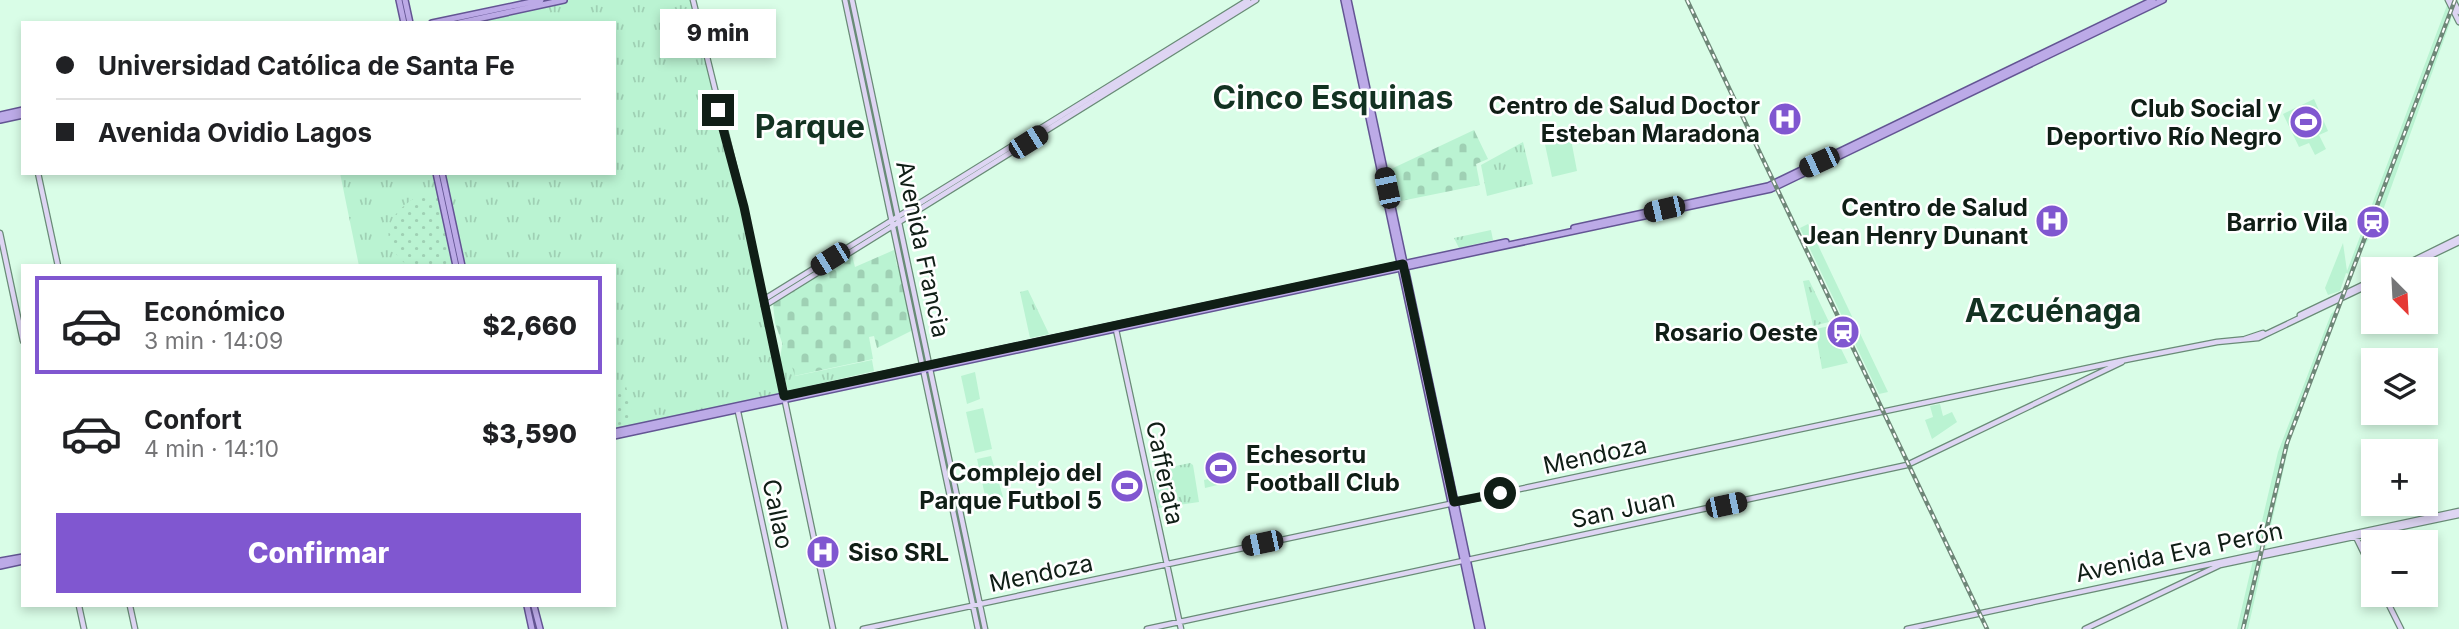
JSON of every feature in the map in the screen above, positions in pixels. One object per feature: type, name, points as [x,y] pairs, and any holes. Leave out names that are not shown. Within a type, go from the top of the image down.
[{"type":"main road","points":[[399,0],[404,21]]},
{"type":"main road","points":[[405,0],[410,21]]},
{"type":"main road","points":[[441,21],[541,0]]},
{"type":"main road","points":[[469,21],[564,0]]},
{"type":"main road","points":[[693,0],[741,193],[834,629]]},
{"type":"main road","name":"Avenida Francia","points":[[845,0],[892,223],[901,248]]},
{"type":"main road","name":"Avenida Francia","points":[[852,0],[898,220],[901,248],[985,629]]},
{"type":"main road","points":[[898,220],[1248,0]]},
{"type":"main road","points":[[763,303],[1256,0]]},
{"type":"main road","points":[[1346,0],[1480,629]]},
{"type":"main road","points":[[616,434],[1768,186],[2154,0]]},
{"type":"main road","points":[[1401,266],[1770,189],[2163,0]]},
{"type":"main road","points":[[2451,0],[2459,12]]},
{"type":"main road","points":[[2451,0],[2459,22]]},
{"type":"main road","points":[[0,118],[21,113]]},
{"type":"main road","points":[[38,175],[58,264]]},
{"type":"main road","points":[[436,175],[456,264]]},
{"type":"main road","points":[[442,175],[462,264]]},
{"type":"main road","points":[[0,233],[21,332]]},
{"type":"main road","points":[[2422,257],[2459,240]]},
{"type":"main road","points":[[2426,257],[2459,240]]},
{"type":"main road","points":[[2130,359],[2265,336],[2361,287]]},
{"type":"main road","name":"Cafferata","points":[[1116,327],[1181,629]]},
{"type":"main road","name":"Mendoza","points":[[863,629],[2130,359]]},
{"type":"main road","name":"San Juan","points":[[1146,629],[1907,466],[2130,359]]},
{"type":"main road","name":"Avenida Francia","points":[[927,367],[978,629]]},
{"type":"main road","name":"Callao","points":[[737,408],[785,629]]},
{"type":"main road","name":"Avenida Eva Perón","points":[[1907,629],[2459,513]]},
{"type":"main road","points":[[2355,535],[2361,547]]},
{"type":"main road","name":"Avenida Eva Perón","points":[[2085,629],[2220,565],[2355,535]]},
{"type":"main road","points":[[0,564],[21,559]]},
{"type":"main road","points":[[79,607],[84,629]]},
{"type":"main road","points":[[130,607],[135,629]]},
{"type":"main road","points":[[527,607],[532,629]]},
{"type":"main road","points":[[534,607],[540,629]]},
{"type":"main road","points":[[2390,607],[2401,629]]},
{"type":"green space","points":[[564,0],[693,0],[733,160],[784,395],[616,432],[616,264],[359,264],[340,175],[616,175],[616,21],[468,21]]},
{"type":"green space","points":[[2449,0],[2452,0],[2448,11],[2451,20],[2377,227],[2364,246],[2352,275],[2346,273],[2340,291],[2328,295],[2325,288],[2343,243],[2347,271]]},
{"type":"green space","name":"Club Social y Deportivo Río Negro","points":[[2314,99],[2328,131],[2319,135],[2326,149],[2315,155],[2309,143],[2299,147],[2283,114]]},
{"type":"green space","points":[[1474,130],[1488,159],[1476,164],[1480,185],[1396,202],[1389,170]]},
{"type":"green space","points":[[1570,134],[1577,171],[1552,177],[1544,140]]},
{"type":"green space","points":[[1523,142],[1533,184],[1487,196],[1481,165]]},
{"type":"green space","points":[[422,194],[434,194],[441,201],[454,264],[406,264],[397,256],[391,245],[390,226],[394,217],[410,201]]},
{"type":"green space","points":[[1808,224],[1888,392],[1879,394],[1800,228]]},
{"type":"green space","points":[[1491,230],[1493,240],[1459,248],[1454,238]]},
{"type":"green space","points":[[894,250],[897,266],[901,266],[913,330],[877,348],[874,336],[869,337],[873,359],[794,376],[775,323],[773,304],[852,255],[855,267]]},
{"type":"green space","points":[[1809,280],[1829,322],[1813,326],[1803,281]]},
{"type":"green space","points":[[1028,290],[1049,334],[1030,338],[1020,292]]},
{"type":"green space","points":[[2342,303],[2291,436],[2248,629],[2237,629],[2278,452],[2331,314]]},
{"type":"green space","points":[[1830,326],[1848,363],[1822,369],[1815,329]]},
{"type":"green space","points":[[783,339],[795,376],[872,360],[874,371],[788,391],[780,359]]},
{"type":"green space","points":[[975,372],[980,399],[967,404],[961,376]]},
{"type":"green space","points":[[626,386],[634,420],[616,426],[616,388]]},
{"type":"green space","points":[[1940,404],[1943,416],[1952,412],[1957,422],[1932,439],[1925,420],[1933,417],[1930,406]]},
{"type":"green space","points":[[983,408],[992,449],[975,453],[966,412]]},
{"type":"green space","points":[[991,456],[1003,497],[986,500],[977,459]]},
{"type":"green space","name":"Echesortu Football Club","points":[[1224,457],[1230,482],[1205,488],[1204,480],[1217,477],[1213,459]]},
{"type":"green space","points":[[1190,463],[1193,465],[1199,502],[1158,508],[1152,471]]},
{"type":"railway","points":[[1687,0],[1987,629]]},
{"type":"railway","points":[[2243,629],[2287,443],[2455,0]]},
{"type":"place","name":"Centro de Salud Doctor Esteban Maradona","points":[[1785,119]]},
{"type":"place","name":"Club Social y Deportivo Río Negro","points":[[2306,122]]},
{"type":"place","name":"Centro de Salud Jean Henry Dunant","points":[[2052,221]]},
{"type":"place","name":"Barrio Vila","points":[[2373,222]]},
{"type":"place","name":"Rosario Oeste","points":[[1843,332]]},
{"type":"place","name":"Echesortu Football Club","points":[[1221,468]]},
{"type":"place","name":"Complejo del Parque Futbol 5","points":[[1127,486]]},
{"type":"place","name":"Siso SRL","points":[[823,552]]},
{"type":"district","name":"Cinco Esquinas","points":[[1333,97]]},
{"type":"district","name":"Parque","points":[[810,126]]},
{"type":"district","name":"Azcuénaga","points":[[2053,310]]},
{"type":"route","points":[[718,110],[744,207],[784,396],[1403,264],[1454,502],[1500,493]]}]
